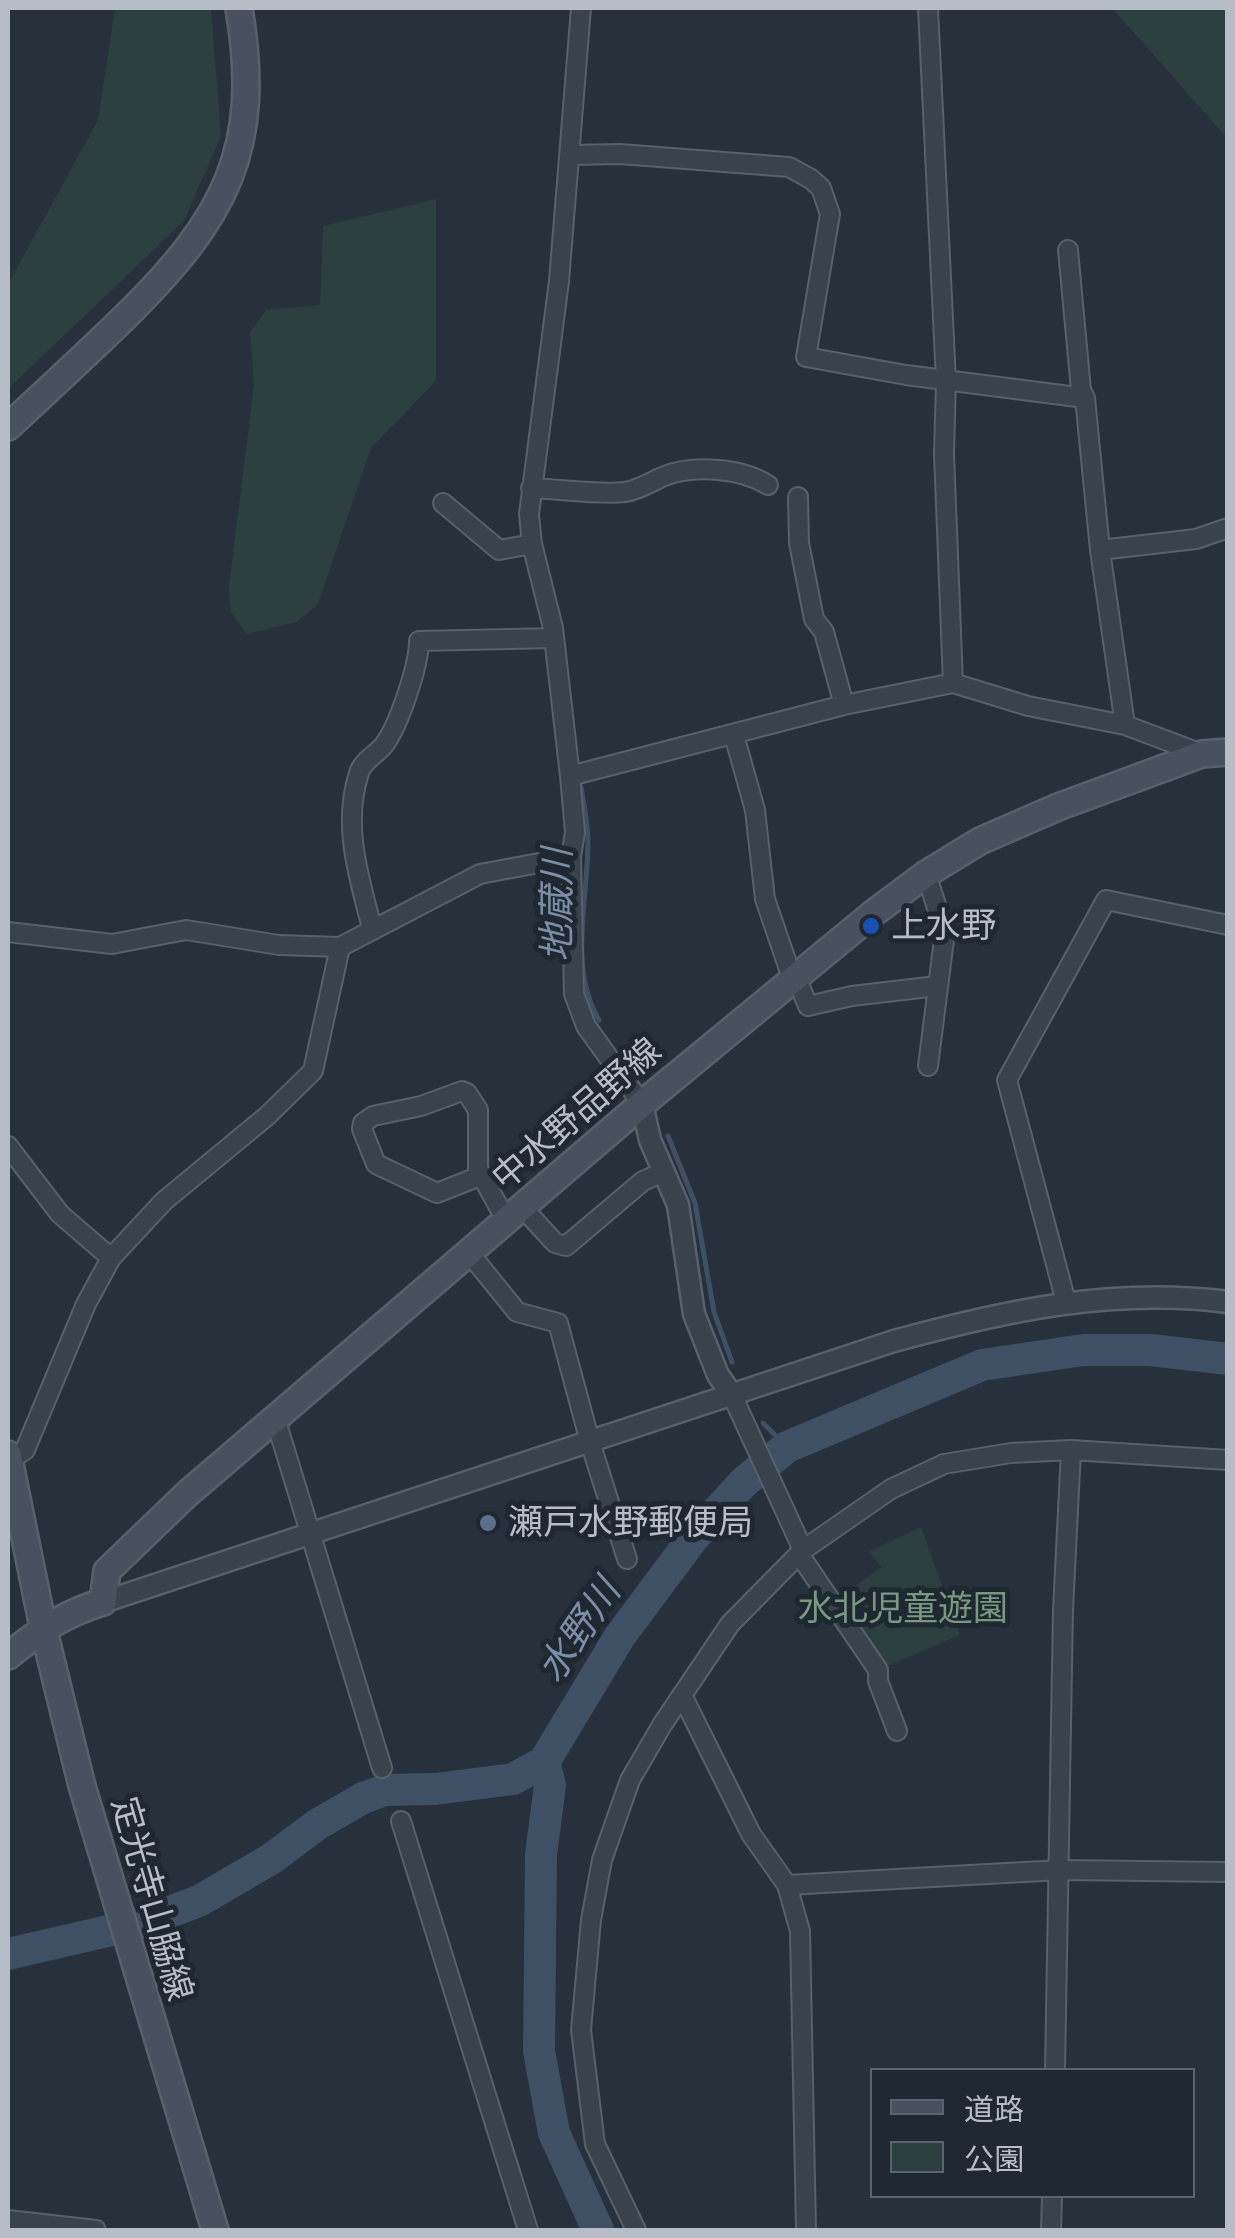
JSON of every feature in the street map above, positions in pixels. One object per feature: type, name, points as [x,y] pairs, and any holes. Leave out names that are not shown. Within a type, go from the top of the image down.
[{"type":"main road","points":[[8,427],[152,290],[197,240],[214,211],[229,181],[244,118],[246,66],[239,8]]},
{"type":"main road","name":"中水野品野線","points":[[102,1602],[107,1571],[188,1494],[642,1104],[792,978],[926,874],[980,841],[1058,807],[1215,753]]},
{"type":"main road","name":"定光寺山脇線","points":[[8,1458],[43,1627],[82,1786],[215,2230]]},
{"type":"main road","points":[[8,1656],[43,1627],[102,1602]]},
{"type":"street","points":[[581,8],[550,370],[531,488],[532,544],[554,638],[575,832],[570,857],[574,994],[586,1026],[642,1104],[650,1140],[678,1204],[694,1314],[718,1375],[732,1396],[800,1545],[878,1670],[878,1681],[897,1731]]},
{"type":"street","points":[[928,8],[946,380],[944,454],[953,683]]},
{"type":"street","points":[[570,155],[620,154],[789,166],[821,188],[830,214],[806,357],[1085,398]]},
{"type":"street","points":[[1068,250],[1100,550],[1125,725]]},
{"type":"street","points":[[531,488],[624,492],[689,470],[750,474],[768,486]]},
{"type":"street","points":[[798,497],[799,543],[814,619],[824,632],[844,705]]},
{"type":"street","points":[[443,503],[499,550],[532,544]]},
{"type":"street","points":[[1100,550],[1196,539],[1228,528]]},
{"type":"street","points":[[372,928],[351,843],[356,787],[359,770],[390,736],[420,641],[554,638]]},
{"type":"street","points":[[570,776],[844,705],[953,683],[1028,706],[1125,725],[1215,753]]},
{"type":"street","points":[[734,735],[755,810],[765,898],[792,978],[799,984],[808,1006],[937,986]]},
{"type":"street","points":[[8,932],[112,944],[186,930],[279,945],[340,947],[480,874],[570,857]]},
{"type":"street","points":[[926,874],[945,932],[928,1066]]},
{"type":"street","points":[[1066,1302],[1007,1080],[1106,900],[1228,925]]},
{"type":"street","points":[[8,1458],[25,1450],[86,1304],[111,1258],[164,1201],[267,1116],[313,1071],[340,947]]},
{"type":"street","points":[[480,1176],[446,1191],[432,1192],[376,1164],[363,1123],[373,1116],[468,1092],[478,1110],[480,1176],[515,1215],[555,1243],[566,1246],[643,1181],[664,1172]]},
{"type":"street","points":[[8,1146],[60,1214],[111,1258]]},
{"type":"street","points":[[470,1254],[517,1312],[558,1323],[590,1442],[628,1559]]},
{"type":"street","points":[[102,1602],[894,1341],[982,1317],[1066,1302],[1123,1298],[1228,1302]]},
{"type":"street","points":[[276,1421],[382,1768]]},
{"type":"street","points":[[1055,2068],[1063,1610],[1071,1450]]},
{"type":"street","points":[[636,2230],[595,2144],[582,2030],[592,1920],[602,1860],[630,1780],[730,1624],[800,1545],[890,1489],[944,1464],[1010,1453],[1071,1450],[1228,1460]]},
{"type":"street","points":[[682,1695],[752,1834],[787,1885],[800,1931],[806,2230]]},
{"type":"street","points":[[401,1821],[528,2230]]},
{"type":"street","points":[[787,1885],[1060,1870],[1228,1872]]},
{"type":"street","points":[[1051,2230],[1052,2198]]},
{"type":"street","points":[[8,2220],[96,2230]]},
{"type":"green space","points":[[115,8],[211,8],[221,136],[184,221],[8,389],[8,284],[98,120]]},
{"type":"green space","points":[[1112,8],[1227,8],[1227,138]]},
{"type":"green space","points":[[436,199],[436,381],[371,448],[318,604],[297,622],[247,634],[231,613],[229,586],[254,386],[250,332],[266,310],[320,305],[323,226]]},
{"type":"green space","name":"水北児童遊園","points":[[921,1527],[960,1635],[878,1670],[832,1602],[882,1567],[868,1552]]},
{"type":"waterway","name":"地蔵川","points":[[581,787],[588,842],[582,956],[584,978],[599,1020]]},
{"type":"waterway","name":"地蔵川","points":[[668,1136],[695,1203],[714,1312],[732,1362]]},
{"type":"waterway","name":"水野川","points":[[598,2230],[554,2133],[539,2051],[541,1855],[550,1785],[544,1762],[620,1636],[693,1538],[744,1482],[787,1447],[982,1365],[1083,1350],[1151,1350],[1228,1359]]},
{"type":"waterway","name":"地蔵川","points":[[763,1423],[787,1447]]},
{"type":"waterway","points":[[8,1954],[138,1924],[199,1901],[271,1859],[318,1824],[385,1790],[435,1789],[513,1779],[544,1762]]},
{"type":"place","name":"上水野","points":[[871,926]]},
{"type":"place","name":"瀬戸水野郵便局","points":[[488,1523]]}]
